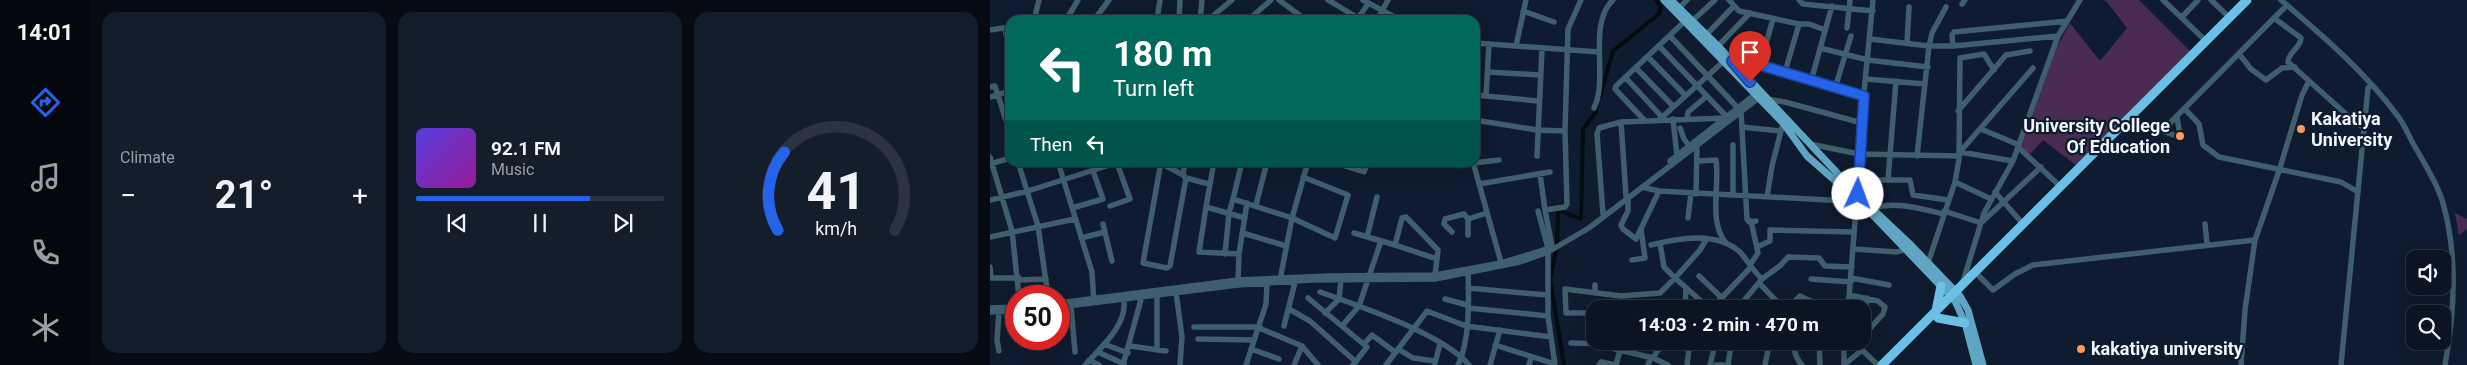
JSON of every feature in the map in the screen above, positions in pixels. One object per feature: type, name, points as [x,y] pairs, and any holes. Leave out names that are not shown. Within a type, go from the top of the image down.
[{"type":"highway","points":[[1889,365],[2024,224],[2247,0]]},
{"type":"highway","points":[[1957,294],[1980,276],[2253,0]]},
{"type":"highway","points":[[1882,365],[1937,315],[1941,286]]},
{"type":"highway","points":[[1937,315],[1965,323]]},
{"type":"main road","points":[[1672,4],[1724,60],[1810,144],[1941,286],[1957,294],[1976,365]]},
{"type":"main road","points":[[1688,22],[1706,35],[1732,61],[1783,123],[1807,156],[1848,192],[1858,196],[1873,208],[1957,294],[1968,310],[1984,365]]},
{"type":"street","points":[[1035,15],[1039,0]]},
{"type":"street","points":[[1069,15],[1078,0]]},
{"type":"street","points":[[1098,15],[1109,0]]},
{"type":"street","points":[[1158,15],[1160,0]]},
{"type":"street","points":[[1179,15],[1180,0]]},
{"type":"street","points":[[1200,15],[1202,0]]},
{"type":"street","points":[[1214,15],[1232,0]]},
{"type":"street","points":[[1254,15],[1271,0]]},
{"type":"street","points":[[1279,0],[1299,15]]},
{"type":"street","points":[[1328,0],[1353,15]]},
{"type":"street","points":[[1380,15],[1388,0]]},
{"type":"street","points":[[1516,46],[1526,0]]},
{"type":"street","points":[[1545,210],[1565,207],[1568,204],[1565,131],[1568,29],[1581,0]]},
{"type":"street","points":[[1594,108],[1600,92],[1599,52],[1604,14],[1613,0]]},
{"type":"street","points":[[1672,4],[1687,0]]},
{"type":"street","points":[[1645,121],[1615,89],[1616,86],[1670,36],[1715,0]]},
{"type":"street","points":[[1729,0],[1739,11],[1800,24],[1809,24],[1825,30]]},
{"type":"street","points":[[1799,0],[1803,4],[1872,11]]},
{"type":"street","points":[[1847,28],[1850,0]]},
{"type":"street","points":[[1849,300],[1854,210],[1858,196],[1859,154],[1873,0]]},
{"type":"street","points":[[1957,294],[1991,198],[2013,161],[2019,146],[2058,36],[2080,0]]},
{"type":"street","points":[[2163,0],[2206,41]]},
{"type":"street","points":[[2182,17],[2198,0]]},
{"type":"street","points":[[2211,0],[2230,18]]},
{"type":"street","points":[[2281,0],[2371,85],[2399,117],[2438,188],[2444,205],[2451,241],[2454,280],[2451,330],[2445,365]]},
{"type":"street","points":[[1359,15],[1365,2],[1390,15]]},
{"type":"street","points":[[2174,135],[2162,131],[2287,5]]},
{"type":"street","points":[[1706,35],[1734,6]]},
{"type":"street","points":[[1811,81],[1832,6]]},
{"type":"street","points":[[1907,43],[1909,7]]},
{"type":"street","points":[[1917,156],[1932,33],[1946,7]]},
{"type":"street","points":[[1523,11],[1554,22]]},
{"type":"street","points":[[1718,46],[1750,14]]},
{"type":"street","points":[[2274,18],[2300,38],[2299,45],[2287,60],[2357,124],[2364,127]]},
{"type":"street","points":[[1760,65],[1774,19]]},
{"type":"street","points":[[1953,46],[1952,35],[1954,32],[2067,21]]},
{"type":"street","points":[[1785,72],[1800,24]]},
{"type":"street","points":[[990,30],[1005,28]]},
{"type":"street","points":[[1670,36],[1740,110],[1747,220],[1754,221],[1758,256],[1722,298],[1699,276]]},
{"type":"street","points":[[1835,88],[1851,36]]},
{"type":"street","points":[[1870,39],[1930,46],[1953,46],[2058,36]]},
{"type":"street","points":[[1480,43],[1599,52]]},
{"type":"street","points":[[1486,96],[1489,44]]},
{"type":"street","points":[[1659,46],[1727,118]]},
{"type":"street","points":[[1820,48],[1868,60],[1928,67]]},
{"type":"street","points":[[1537,156],[1538,101],[1542,49]]},
{"type":"street","points":[[1958,111],[2008,54],[2030,51]]},
{"type":"street","points":[[1928,263],[1954,182],[1959,154],[1960,58],[1984,54],[1994,70]]},
{"type":"street","points":[[2239,54],[2251,69],[2266,80],[2282,68],[2295,67]]},
{"type":"street","points":[[1648,57],[1685,95]]},
{"type":"street","points":[[1660,119],[1724,60]]},
{"type":"street","points":[[1732,61],[1760,65],[1864,96]]},
{"type":"street","points":[[1636,68],[1673,106]]},
{"type":"street","points":[[1959,154],[2033,68]]},
{"type":"street","points":[[1488,72],[1540,75]]},
{"type":"street","points":[[1625,77],[1660,119]]},
{"type":"street","points":[[1866,79],[1925,84]]},
{"type":"street","points":[[2241,365],[2245,310],[2255,240],[2279,171],[2302,95],[2309,80]]},
{"type":"street","points":[[1888,180],[1896,81]]},
{"type":"street","points":[[2341,365],[2368,88],[2371,85]]},
{"type":"street","points":[[990,87],[995,86],[1005,116]]},
{"type":"street","points":[[990,97],[1005,92]]},
{"type":"street","points":[[1480,95],[1538,101]]},
{"type":"street","points":[[1687,119],[1688,112],[1707,96]]},
{"type":"street","points":[[1562,242],[1589,228],[1676,156],[1760,96],[1862,123]]},
{"type":"street","points":[[2185,109],[2199,124],[2203,144],[2214,155],[2227,160],[2341,182],[2358,192]]},
{"type":"street","points":[[1641,186],[1697,146],[1740,110]]},
{"type":"street","points":[[2177,117],[2179,129]]},
{"type":"street","points":[[1603,214],[1598,130],[1601,126],[1621,122],[1660,119],[1727,118]]},
{"type":"street","points":[[1672,119],[1676,156]]},
{"type":"street","points":[[1480,121],[1538,130],[1565,131]]},
{"type":"street","points":[[1621,122],[1629,206],[1621,225],[1622,229],[1636,239],[1659,191]]},
{"type":"street","points":[[1767,197],[1783,123]]},
{"type":"street","points":[[1742,126],[1780,131]]},
{"type":"street","points":[[1680,128],[1689,146]]},
{"type":"street","points":[[1981,129],[2019,146],[2061,187]]},
{"type":"street","points":[[1810,144],[1859,154],[1890,153],[1917,156],[1959,154],[2013,161]]},
{"type":"street","points":[[1733,145],[1733,195]]},
{"type":"street","points":[[1688,218],[1694,193],[1698,161],[1697,146]]},
{"type":"street","points":[[990,157],[1004,197],[1012,231],[1019,285]]},
{"type":"street","points":[[991,164],[1005,160]]},
{"type":"street","points":[[1480,162],[1499,160]]},
{"type":"street","points":[[1698,161],[1716,160],[1717,226],[1721,236],[1726,243],[1741,254],[1776,300]]},
{"type":"street","points":[[1020,167],[1038,226],[1047,285]]},
{"type":"street","points":[[1059,167],[1092,272],[1094,301]]},
{"type":"street","points":[[990,200],[1028,191],[1104,167]]},
{"type":"street","points":[[1110,206],[1130,199],[1119,167]]},
{"type":"street","points":[[1159,167],[1144,265],[1169,268],[1185,167]]},
{"type":"street","points":[[1167,167],[1184,177],[1209,184]]},
{"type":"street","points":[[1213,167],[1199,252],[1239,254]]},
{"type":"street","points":[[1225,254],[1229,213],[1241,167]]},
{"type":"street","points":[[1256,205],[1266,167]]},
{"type":"street","points":[[1280,280],[1292,218],[1306,167]]},
{"type":"street","points":[[1348,167],[1364,172],[1366,167]]},
{"type":"street","points":[[1474,167],[1502,265]]},
{"type":"street","points":[[1981,223],[2041,167]]},
{"type":"street","points":[[1072,208],[1103,199],[1093,170]]},
{"type":"street","points":[[1478,184],[1550,172]]},
{"type":"street","points":[[1496,345],[1531,358],[1555,364],[1547,296],[1552,248],[1540,174]]},
{"type":"street","points":[[1233,199],[1292,218],[1335,238],[1348,195],[1303,177]]},
{"type":"street","points":[[1858,180],[1910,180],[1912,182],[1912,193],[1948,200]]},
{"type":"street","points":[[1954,182],[1991,198]]},
{"type":"street","points":[[1641,186],[1659,191],[1846,201],[1854,210]]},
{"type":"street","points":[[1995,192],[2024,224]]},
{"type":"street","points":[[1914,208],[1918,195]]},
{"type":"street","points":[[1368,237],[1377,197]]},
{"type":"street","points":[[1075,352],[1071,306],[1238,280],[1435,279],[1502,265],[1552,248],[1627,198]]},
{"type":"street","points":[[1238,280],[1239,254],[1247,203]]},
{"type":"street","points":[[1873,208],[1887,205],[1914,208],[1944,213],[1981,223]]},
{"type":"street","points":[[1206,207],[1245,218]]},
{"type":"street","points":[[1538,211],[1552,248]]},
{"type":"street","points":[[1468,219],[1487,213]]},
{"type":"street","points":[[1452,232],[1444,220],[1464,214],[1468,219],[1468,235]]},
{"type":"street","points":[[1395,245],[1402,218],[1406,217],[1437,249],[1435,275]]},
{"type":"street","points":[[990,237],[1075,219]]},
{"type":"street","points":[[1103,224],[1112,261]]},
{"type":"street","points":[[2205,224],[2207,244]]},
{"type":"street","points":[[1632,260],[1645,258],[1641,229]]},
{"type":"street","points":[[1756,247],[1770,241],[1770,230],[1854,232]]},
{"type":"street","points":[[1082,238],[1105,232]]},
{"type":"street","points":[[1243,233],[1286,246]]},
{"type":"street","points":[[1354,233],[1437,259]]},
{"type":"street","points":[[1651,245],[1673,239],[1726,243]]},
{"type":"street","points":[[1586,313],[1566,313],[1566,289],[1621,296],[1660,293],[1700,250],[1706,240]]},
{"type":"street","points":[[1980,276],[1993,290],[2016,274],[2034,266],[2207,244],[2255,240]]},
{"type":"street","points":[[1342,326],[1360,306],[1381,241]]},
{"type":"street","points":[[1660,243],[1664,267],[1700,300]]},
{"type":"street","points":[[1853,249],[1897,252],[1906,249]]},
{"type":"street","points":[[1746,300],[1761,282],[1789,257],[1819,258],[1825,266],[1852,267]]},
{"type":"street","points":[[990,268],[990,278],[1046,279]]},
{"type":"street","points":[[1070,302],[1124,300],[1142,296],[1280,280],[1295,282],[1369,279],[1468,272]]},
{"type":"street","points":[[1458,365],[1463,358],[1468,307],[1468,272]]},
{"type":"street","points":[[1811,279],[1851,280],[1889,286]]},
{"type":"street","points":[[1326,313],[1339,298],[1341,280]]},
{"type":"street","points":[[1284,326],[1295,282]]},
{"type":"street","points":[[1246,365],[1266,304],[1267,283]]},
{"type":"street","points":[[1595,285],[1595,293]]},
{"type":"street","points":[[1468,288],[1547,296]]},
{"type":"street","points":[[1686,288],[1686,300]]},
{"type":"street","points":[[1176,292],[1182,337],[1180,365]]},
{"type":"street","points":[[1320,292],[1413,328],[1463,358],[1469,365]]},
{"type":"street","points":[[1157,295],[1158,350]]},
{"type":"street","points":[[1850,295],[1881,302],[1885,311],[1871,326]]},
{"type":"street","points":[[1098,352],[1124,364],[1142,296]]},
{"type":"street","points":[[1796,300],[1800,296],[1808,300]]},
{"type":"street","points":[[1289,309],[1310,321],[1354,364],[1367,347],[1308,298]]},
{"type":"street","points":[[1444,299],[1468,307],[1548,316]]},
{"type":"street","points":[[1087,362],[1098,352],[1114,331],[1124,309],[1124,300]]},
{"type":"street","points":[[990,308],[1005,307]]},
{"type":"street","points":[[1386,365],[1427,311],[1466,326],[1551,337]]},
{"type":"street","points":[[990,312],[1005,312]]},
{"type":"street","points":[[999,312],[997,340],[999,351]]},
{"type":"street","points":[[1194,327],[1259,327],[1302,346],[1318,365]]},
{"type":"street","points":[[1490,365],[1500,330]]},
{"type":"street","points":[[1364,344],[1372,335],[1396,351],[1413,358],[1435,363],[1440,344]]},
{"type":"street","points":[[1198,339],[1254,340]]},
{"type":"street","points":[[1571,343],[1586,343]]},
{"type":"street","points":[[1104,344],[1128,353]]},
{"type":"street","points":[[1130,346],[1166,351]]},
{"type":"street","points":[[1294,365],[1302,346]]},
{"type":"street","points":[[1251,349],[1278,359]]},
{"type":"street","points":[[1599,365],[1601,362],[1615,365],[1620,350],[1652,358],[1668,365]]},
{"type":"street","points":[[1648,365],[1658,350]]},
{"type":"street","points":[[1687,365],[1689,350]]},
{"type":"street","points":[[1710,365],[1714,350]]},
{"type":"street","points":[[1716,365],[1728,365],[1730,350]]},
{"type":"street","points":[[1765,365],[1768,350]]},
{"type":"street","points":[[1793,350],[1794,357],[1802,365]]},
{"type":"street","points":[[1819,350],[1820,365]]},
{"type":"street","points":[[1844,350],[1844,365]]},
{"type":"street","points":[[1844,365],[1862,350],[1878,365]]},
{"type":"street","points":[[1529,365],[1531,358]]},
{"type":"street","points":[[1087,362],[1098,365]]},
{"type":"shaded area","points":[[2103,0],[2139,0],[2190,51],[2077,166],[2043,140],[2030,154],[2021,147],[2057,47],[2070,23],[2100,61],[2127,28],[2107,2]]},
{"type":"shaded area","points":[[2455,213],[2467,219],[2467,229],[2459,235]]},
{"type":"waterway","points":[[1600,97],[1613,51],[1659,14],[1661,7],[1656,0]]},
{"type":"waterway","points":[[1564,365],[1550,279],[1557,246],[1558,210],[1581,219],[1583,129],[1596,112],[1597,106]]},
{"type":"place","name":"Kakatiya University","points":[[2301,129]]},
{"type":"place","name":"University College Of Education","points":[[2180,136]]},
{"type":"place","name":"kakatiya university","points":[[2081,349]]},
{"type":"route","points":[[1750,82],[1732,61],[1760,65],[1864,96],[1860,133],[1858,194]]}]
